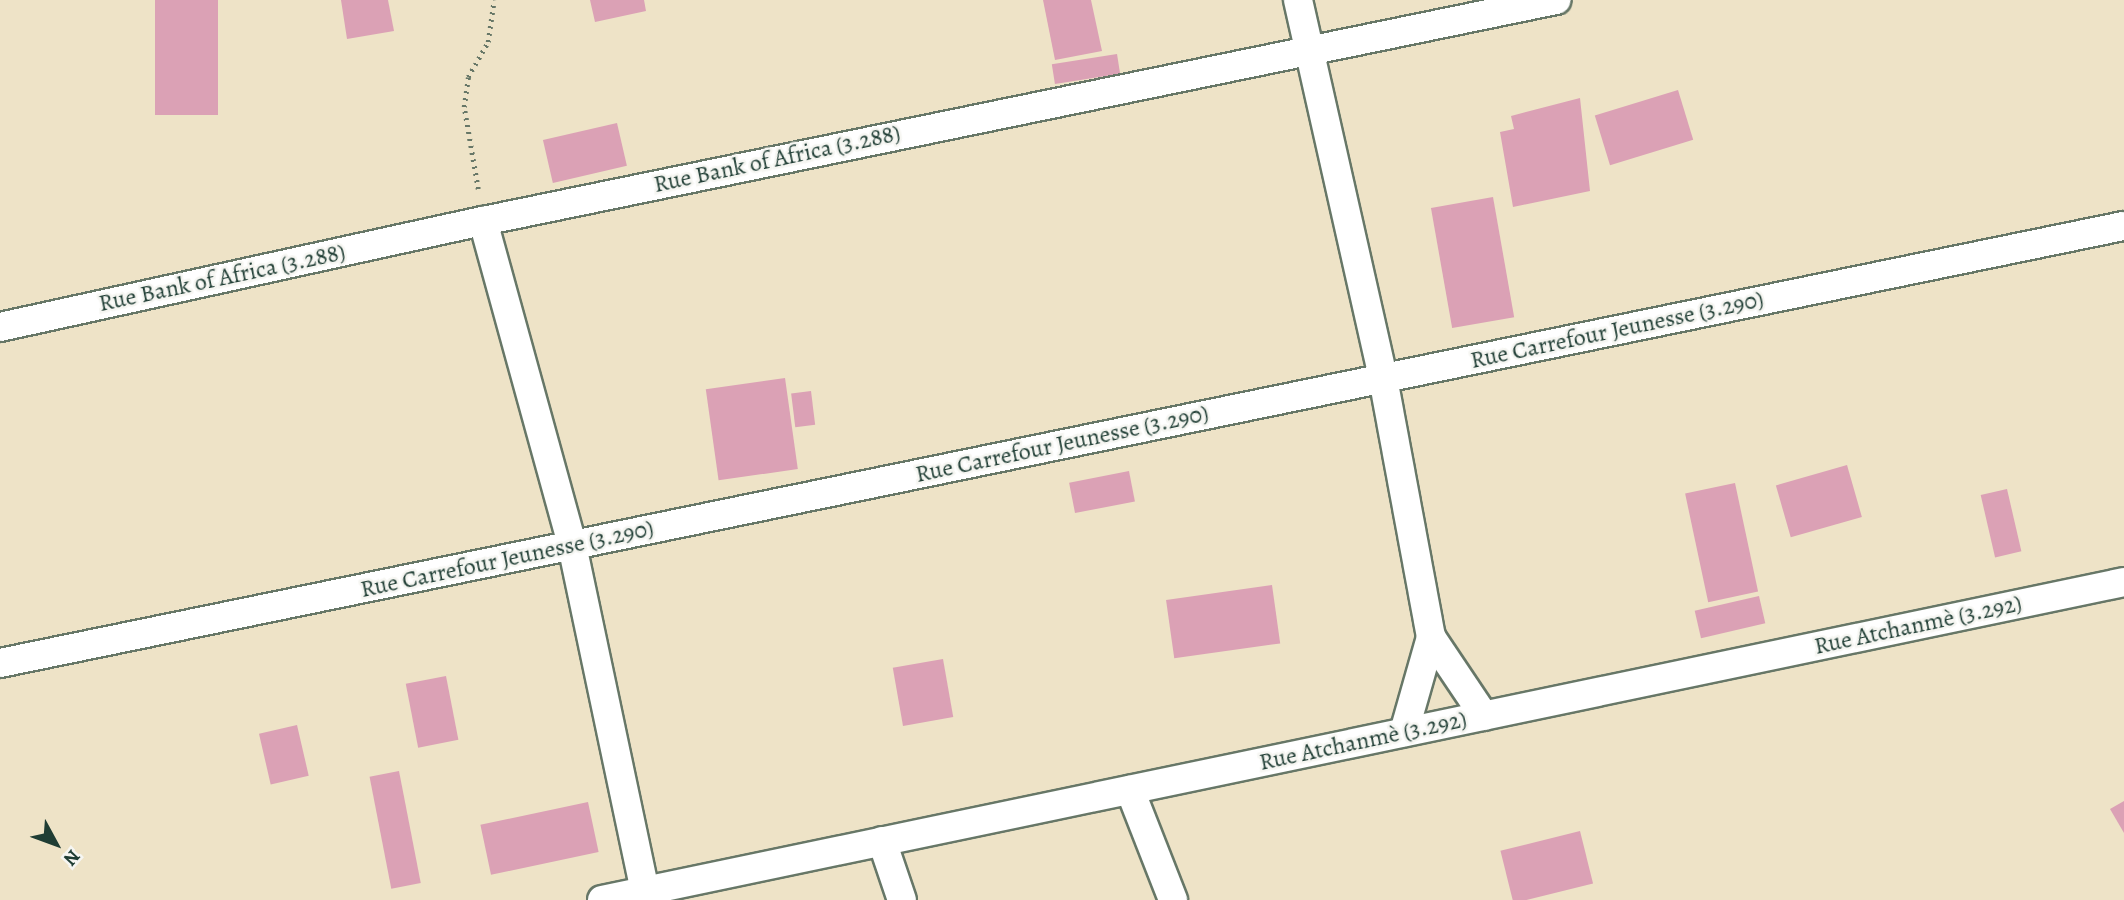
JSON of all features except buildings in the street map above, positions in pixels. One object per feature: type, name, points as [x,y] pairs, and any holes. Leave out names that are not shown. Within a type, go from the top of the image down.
[{"type":"street","points":[[1298,0],[1383,378],[1431,637],[1484,716]]},
{"type":"street","name":"Rue Bank of Africa (3.288)","points":[[0,327],[483,221],[1309,48],[1556,0]]},
{"type":"street","points":[[483,221],[572,545],[645,891]]},
{"type":"street","name":"Rue Carrefour Jeunesse (3.290)","points":[[0,663],[2124,226]]},
{"type":"street","name":"Rue Atchanmè (3.292)","points":[[602,900],[2124,582]]},
{"type":"street","points":[[1404,732],[1431,637]]},
{"type":"street","points":[[1130,790],[1173,900]]},
{"type":"street","points":[[882,841],[902,900]]},
{"type":"path","points":[[483,221],[464,107],[468,77],[488,42],[494,0]]}]
